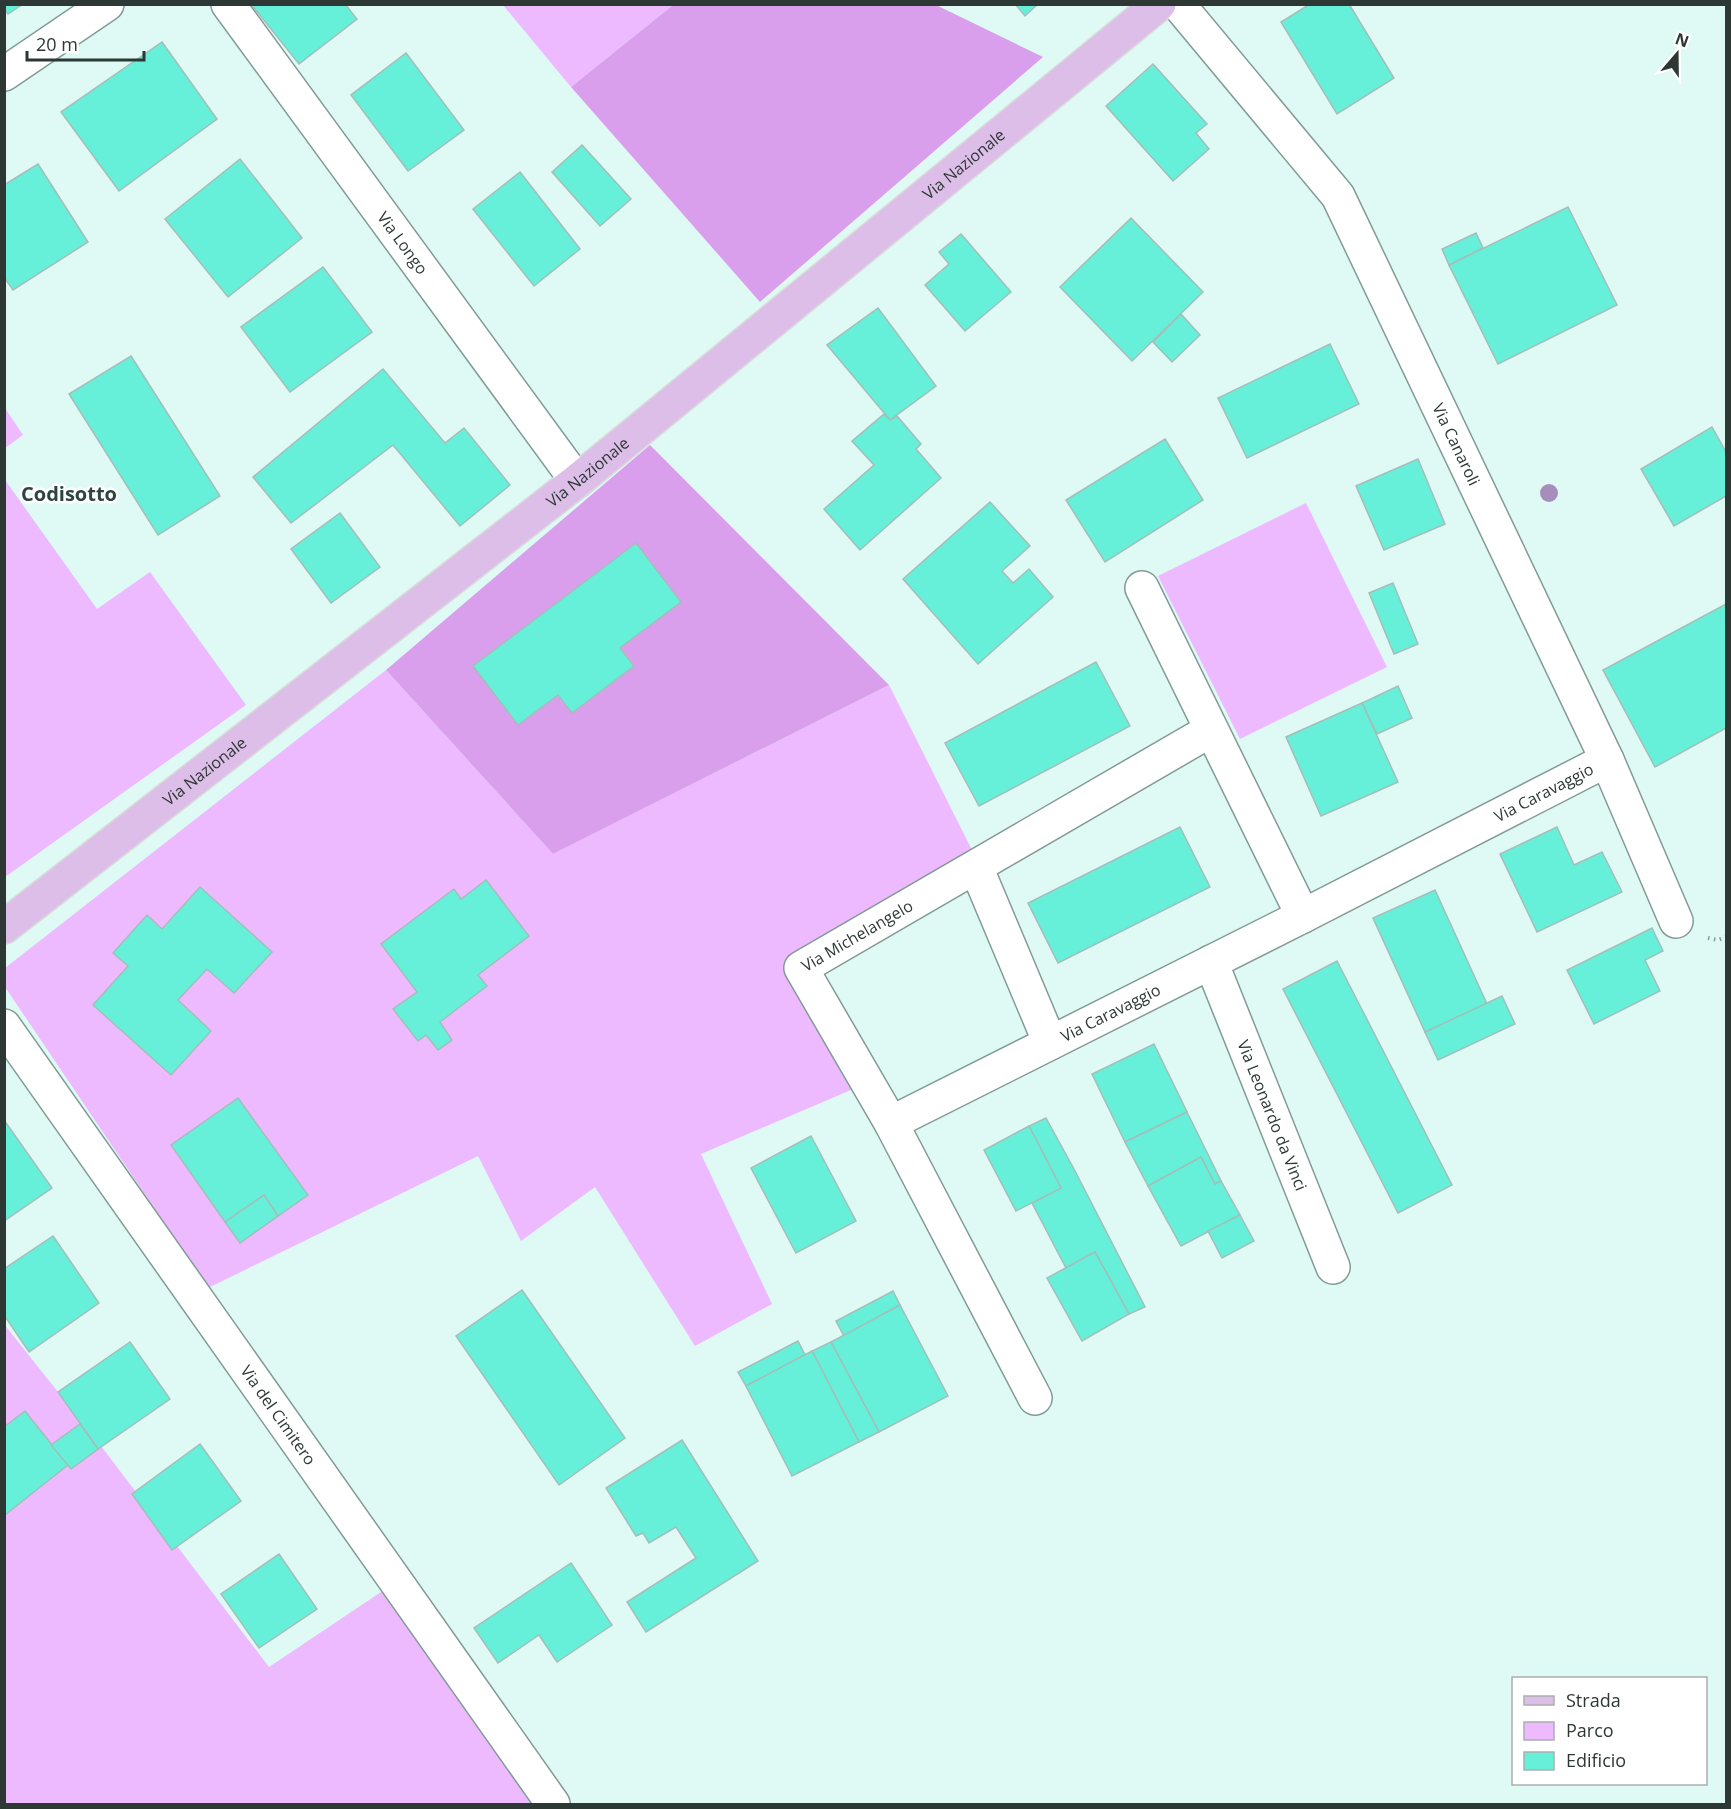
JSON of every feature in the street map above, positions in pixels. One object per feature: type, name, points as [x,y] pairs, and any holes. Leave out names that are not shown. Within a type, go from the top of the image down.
[{"type":"main road","name":"Via Nazionale","points":[[4,927],[577,481],[1158,4]]},
{"type":"street","points":[[4,74],[107,4]]},
{"type":"street","name":"Via Longo","points":[[228,4],[577,481]]},
{"type":"street","name":"Via Canaroli","points":[[1178,4],[1338,196],[1607,760],[1676,921]]},
{"type":"street","points":[[1142,588],[1303,916]]},
{"type":"street","name":"Via Michelangelo","points":[[891,1123],[801,968],[1211,730]]},
{"type":"street","name":"Via Caravaggio","points":[[891,1123],[1607,760]]},
{"type":"street","points":[[976,867],[1050,1043]]},
{"type":"street","name":"Via Leonardo da Vinci","points":[[1211,962],[1333,1267]]},
{"type":"street","name":"Via del Cimitero","points":[[4,1026],[553,1804]]},
{"type":"street","points":[[891,1123],[1035,1398]]},
{"type":"green space","points":[[503,5],[673,5],[571,87]]},
{"type":"green space","points":[[5,408],[23,435],[4,448]]},
{"type":"green space","points":[[5,480],[97,609],[150,572],[246,705],[5,877]]},
{"type":"green space","points":[[1306,503],[1387,667],[1240,739],[1158,576]]},
{"type":"green space","points":[[386,670],[553,854],[889,685],[976,858],[787,967],[858,1087],[701,1154],[772,1304],[695,1346],[595,1187],[521,1241],[478,1156],[208,1288],[5,987],[5,968]]},
{"type":"green space","points":[[4,1324],[104,1450],[269,1667],[393,1584],[540,1804],[5,1804]]},
{"type":"shaded area","points":[[673,5],[936,5],[1043,57],[760,302],[571,87]]},
{"type":"shaded area","points":[[650,445],[889,685],[553,854],[386,670]]},
{"type":"building","points":[[4,4],[23,4],[8,14],[4,9]]},
{"type":"building","points":[[251,4],[345,4],[357,19],[299,64]]},
{"type":"building","points":[[1015,4],[1038,4],[1025,16]]},
{"type":"building","points":[[1310,4],[1349,4],[1394,78],[1337,114],[1281,22]]},
{"type":"building","points":[[162,42],[217,119],[119,191],[61,112]]},
{"type":"building","points":[[406,53],[464,130],[408,171],[351,95]]},
{"type":"building","points":[[1153,64],[1207,124],[1196,133],[1209,149],[1173,181],[1106,106]]},
{"type":"building","points":[[582,145],[631,199],[600,226],[552,172]]},
{"type":"building","points":[[240,159],[302,238],[228,297],[165,219]]},
{"type":"building","points":[[38,164],[88,242],[13,290],[4,277],[4,185]]},
{"type":"building","points":[[520,172],[580,249],[534,286],[473,209]]},
{"type":"building","points":[[1568,207],[1617,305],[1498,364],[1449,265]]},
{"type":"building","points":[[1131,218],[1203,292],[1132,361],[1060,287]]},
{"type":"building","points":[[1476,233],[1483,248],[1449,265],[1442,249]]},
{"type":"building","points":[[961,234],[1011,292],[965,331],[925,285],[949,264],[939,252]]},
{"type":"building","points":[[323,267],[372,332],[290,392],[241,327]]},
{"type":"building","points":[[878,308],[936,386],[890,420],[827,345]]},
{"type":"building","points":[[1181,314],[1200,335],[1172,362],[1153,342]]},
{"type":"building","points":[[1330,344],[1359,404],[1247,458],[1218,398]]},
{"type":"building","points":[[131,356],[220,496],[158,535],[69,394]]},
{"type":"building","points":[[383,369],[445,443],[464,428],[510,485],[460,526],[393,445],[291,523],[253,477]]},
{"type":"building","points":[[884,414],[890,420],[897,416],[921,444],[916,449],[941,478],[860,550],[824,509],[874,465],[852,441]]},
{"type":"building","points":[[1712,427],[1726,452],[1726,496],[1674,526],[1641,469]]},
{"type":"building","points":[[1165,439],[1203,500],[1105,562],[1066,500]]},
{"type":"building","points":[[1418,459],[1445,524],[1384,550],[1356,486]]},
{"type":"building","points":[[990,502],[1030,546],[1002,571],[1013,583],[1029,569],[1053,597],[978,664],[903,579]]},
{"type":"building","points":[[340,513],[380,567],[331,603],[291,549]]},
{"type":"building","points":[[636,543],[681,602],[620,648],[634,666],[572,713],[558,695],[518,725],[473,666]]},
{"type":"building","points":[[1393,583],[1418,644],[1394,654],[1369,593]]},
{"type":"building","points":[[1726,604],[1726,728],[1655,767],[1603,670]]},
{"type":"building","points":[[1096,662],[1130,726],[979,806],[945,743]]},
{"type":"building","points":[[1398,686],[1412,718],[1377,734],[1362,703]]},
{"type":"building","points":[[1362,703],[1398,782],[1321,816],[1286,737]]},
{"type":"building","points":[[1180,827],[1210,887],[1058,963],[1028,903]]},
{"type":"building","points":[[1557,827],[1574,865],[1602,852],[1622,892],[1537,932],[1500,854]]},
{"type":"building","points":[[486,880],[529,936],[478,975],[487,986],[440,1022],[452,1040],[438,1050],[426,1035],[418,1041],[393,1009],[417,992],[381,944],[454,889],[461,899]]},
{"type":"building","points":[[200,887],[272,952],[234,993],[207,969],[178,1000],[211,1031],[171,1075],[93,1005],[128,966],[113,953],[147,915],[162,929]]},
{"type":"building","points":[[1435,890],[1487,1004],[1425,1032],[1373,918]]},
{"type":"building","points":[[1652,928],[1663,951],[1645,960],[1660,991],[1594,1024],[1567,970]]},
{"type":"building","points":[[1337,961],[1452,1185],[1398,1213],[1283,989]]},
{"type":"building","points":[[1502,996],[1515,1024],[1438,1060],[1425,1032]]},
{"type":"building","points":[[1154,1044],[1187,1112],[1125,1142],[1092,1074]]},
{"type":"building","points":[[238,1098],[308,1195],[278,1216],[264,1195],[225,1222],[171,1145]]},
{"type":"building","points":[[1187,1112],[1221,1181],[1215,1184],[1201,1157],[1148,1186],[1125,1142]]},
{"type":"building","points":[[1046,1118],[1145,1307],[1129,1314],[1095,1252],[1066,1268],[1032,1203],[1061,1188],[1029,1126]]},
{"type":"building","points":[[4,1120],[52,1188],[4,1221]]},
{"type":"building","points":[[1029,1126],[1061,1188],[1016,1211],[984,1150]]},
{"type":"building","points":[[811,1136],[856,1221],[796,1253],[751,1168]]},
{"type":"building","points":[[1201,1157],[1215,1184],[1221,1181],[1240,1215],[1181,1246],[1148,1186]]},
{"type":"building","points":[[264,1195],[278,1216],[240,1243],[225,1222]]},
{"type":"building","points":[[1240,1215],[1254,1241],[1222,1258],[1208,1231]]},
{"type":"building","points":[[53,1236],[99,1303],[29,1352],[4,1315],[4,1269]]},
{"type":"building","points":[[1095,1252],[1129,1314],[1082,1341],[1047,1278]]},
{"type":"building","points":[[522,1290],[625,1438],[559,1485],[456,1336]]},
{"type":"building","points":[[893,1291],[900,1305],[844,1336],[836,1321]]},
{"type":"building","points":[[900,1305],[948,1396],[879,1432],[831,1342]]},
{"type":"building","points":[[798,1341],[805,1355],[746,1386],[738,1372]]},
{"type":"building","points":[[130,1342],[170,1399],[98,1449],[58,1392]]},
{"type":"building","points":[[831,1342],[879,1432],[859,1442],[812,1351]]},
{"type":"building","points":[[812,1351],[859,1442],[792,1476],[746,1386]]},
{"type":"building","points":[[25,1411],[68,1465],[5,1515],[4,1427]]},
{"type":"building","points":[[80,1424],[98,1449],[71,1469],[51,1445]]},
{"type":"building","points":[[682,1440],[758,1561],[646,1632],[627,1602],[696,1558],[676,1527],[649,1543],[643,1533],[636,1536],[606,1488]]},
{"type":"building","points":[[200,1444],[241,1501],[172,1550],[132,1494]]},
{"type":"building","points":[[279,1554],[317,1609],[259,1648],[221,1594]]},
{"type":"building","points":[[571,1563],[612,1625],[557,1662],[539,1635],[498,1663],[474,1628]]},
{"type":"district","name":"Codisotto","points":[[69,494]]}]
